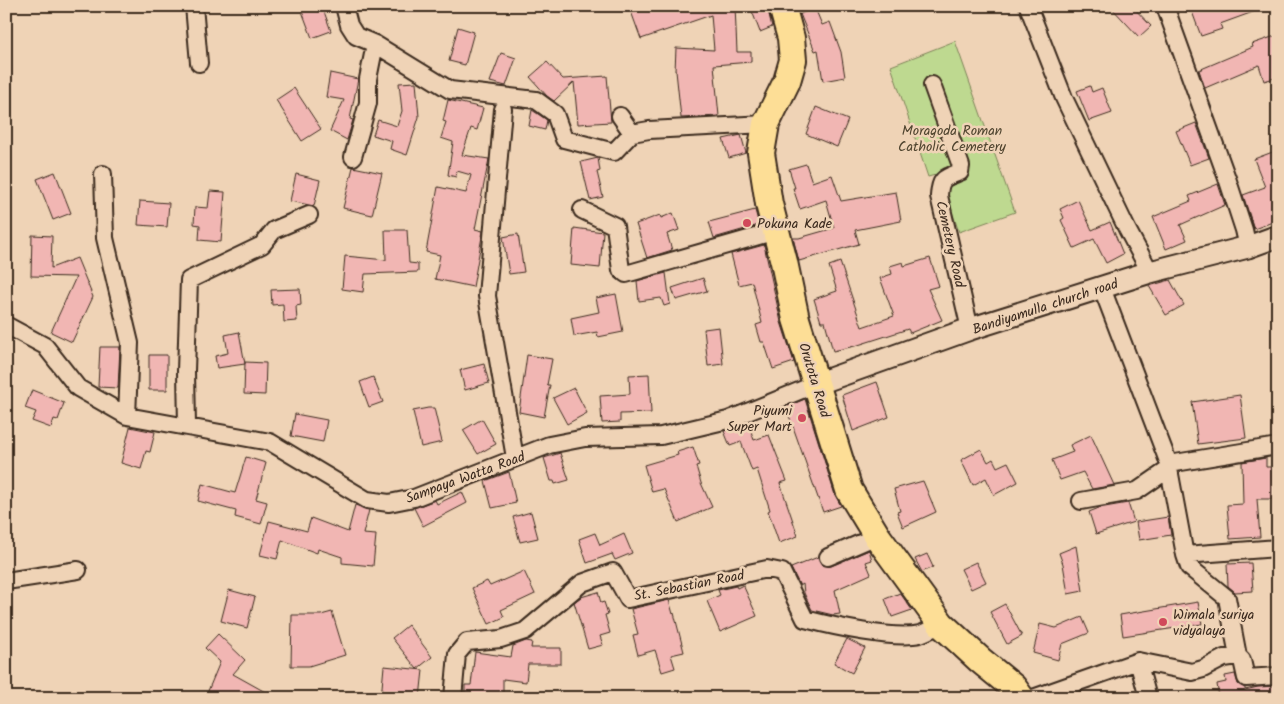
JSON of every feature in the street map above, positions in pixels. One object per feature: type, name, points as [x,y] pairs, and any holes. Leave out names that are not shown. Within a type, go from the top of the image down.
[{"type":"main road","name":"Orutota Road","points":[[787,8],[793,60],[787,80],[766,124],[761,152],[769,204],[796,319],[849,490],[877,536],[941,624],[1013,687],[1022,698]]},
{"type":"street","points":[[194,6],[199,63]]},
{"type":"street","points":[[344,6],[349,25],[356,36],[375,44],[450,90],[536,100],[555,114],[564,139],[614,152],[632,133],[649,130],[766,124]]},
{"type":"street","points":[[1028,6],[1064,98],[1127,229],[1150,272]]},
{"type":"street","points":[[1165,6],[1228,181],[1248,247]]},
{"type":"street","points":[[353,157],[368,103],[368,80],[375,44]]},
{"type":"street","name":"Cemetery Road","points":[[932,85],[961,166],[960,172],[944,178],[940,185],[940,196],[970,329]]},
{"type":"street","points":[[503,109],[487,296],[515,458]]},
{"type":"street","points":[[620,116],[632,133]]},
{"type":"street","points":[[103,174],[106,238],[130,344],[127,416]]},
{"type":"street","points":[[582,210],[616,226],[621,270],[626,274],[776,231]]},
{"type":"street","points":[[187,426],[186,371],[189,280],[262,245],[274,230],[309,215]]},
{"type":"street","name":"Bandiyamulla church road","points":[[816,384],[970,329],[1150,272],[1248,247],[1278,236]]},
{"type":"street","points":[[1102,288],[1169,466],[1185,556],[1189,567],[1227,598],[1238,656],[1242,660],[1246,678],[1278,676]]},
{"type":"street","name":"Sampaya Watta Road","points":[[6,325],[45,346],[78,388],[127,416],[270,442],[367,500],[389,503],[414,498],[549,445],[585,438],[661,436],[728,420],[816,384]]},
{"type":"street","points":[[1082,501],[1137,491],[1169,466],[1278,446]]},
{"type":"street","points":[[828,557],[877,536]]},
{"type":"street","points":[[1185,556],[1278,548]]},
{"type":"street","points":[[6,581],[78,570]]},
{"type":"street","name":"St. Sebastian Road","points":[[453,698],[457,654],[467,642],[501,639],[525,630],[582,583],[613,572],[628,599],[767,570],[782,572],[806,619],[827,625],[900,636],[921,634],[941,624]]},
{"type":"street","points":[[1033,698],[1138,661],[1192,672],[1203,670],[1224,658],[1238,656]]},
{"type":"street","points":[[1138,661],[1148,698]]},
{"type":"green space","name":"Moragoda Roman Catholic Cemetery","points":[[955,41],[1015,212],[959,232],[939,174],[928,177],[891,66]]},
{"type":"building","points":[[300,6],[322,6],[331,31],[312,38]]},
{"type":"building","points":[[629,6],[735,6],[737,52],[751,52],[751,62],[714,65],[719,116],[681,118],[675,71],[676,48],[714,50],[711,15],[641,39]]},
{"type":"building","points":[[750,6],[767,6],[772,27],[760,32]]},
{"type":"building","points":[[1110,6],[1132,6],[1151,26],[1139,37]]},
{"type":"building","points":[[1200,6],[1264,6],[1264,8],[1220,24],[1222,29],[1201,36],[1191,9]]},
{"type":"building","points":[[815,8],[822,25],[830,22],[841,52],[845,77],[823,81],[818,50],[815,51],[800,14]]},
{"type":"building","points":[[458,27],[474,32],[465,65],[449,61]]},
{"type":"building","points":[[1278,35],[1278,77],[1264,81],[1259,65],[1205,88],[1199,70],[1253,47],[1252,44]]},
{"type":"building","points":[[501,53],[516,58],[506,86],[490,82]]},
{"type":"building","points":[[547,62],[563,79],[607,76],[611,122],[578,124],[574,82],[554,101],[547,96],[530,77]]},
{"type":"building","points":[[330,73],[358,79],[350,119],[353,120],[347,140],[330,131],[344,100],[326,97]]},
{"type":"building","points":[[416,82],[419,117],[407,155],[390,149],[392,141],[373,135],[378,120],[397,126],[402,111],[399,83]]},
{"type":"building","points":[[1090,86],[1092,92],[1102,88],[1112,113],[1089,121],[1077,91]]},
{"type":"building","points":[[294,88],[321,129],[302,141],[276,100]]},
{"type":"building","points":[[448,100],[483,108],[477,130],[471,128],[462,155],[489,159],[475,229],[483,231],[473,287],[435,279],[440,255],[426,252],[438,187],[466,193],[471,175],[457,171],[456,177],[448,175],[453,142],[441,138],[446,122],[443,121]]},
{"type":"building","points":[[816,107],[848,120],[837,147],[806,134]]},
{"type":"building","points":[[532,110],[547,120],[545,130],[529,126]]},
{"type":"building","points":[[1196,123],[1209,158],[1190,165],[1176,131]]},
{"type":"building","points":[[741,135],[746,153],[729,158],[723,139]]},
{"type":"building","points":[[1278,150],[1278,220],[1254,229],[1243,195],[1265,187],[1254,159]]},
{"type":"building","points":[[598,158],[600,171],[597,172],[603,197],[590,200],[581,162]]},
{"type":"building","points":[[806,164],[812,182],[832,175],[841,201],[896,192],[901,221],[855,230],[859,244],[799,261],[793,238],[834,228],[826,200],[800,209],[789,169]]},
{"type":"building","points":[[353,167],[382,173],[372,215],[343,208]]},
{"type":"building","points":[[55,172],[71,213],[53,220],[37,179]]},
{"type":"building","points":[[296,174],[320,180],[314,206],[290,201]]},
{"type":"building","points":[[1218,184],[1225,205],[1180,225],[1187,240],[1166,249],[1153,217],[1191,201],[1189,196]]},
{"type":"building","points":[[210,191],[225,192],[221,242],[199,240],[200,225],[194,224],[195,207],[208,208]]},
{"type":"building","points":[[1078,200],[1092,230],[1110,222],[1123,254],[1106,263],[1094,239],[1074,248],[1061,220],[1064,218],[1060,209]]},
{"type":"building","points":[[140,201],[169,203],[167,227],[138,225]]},
{"type":"building","points":[[755,210],[759,225],[714,238],[709,222]]},
{"type":"building","points":[[673,213],[679,230],[667,234],[672,250],[647,258],[636,224],[660,215],[661,218]]},
{"type":"building","points":[[574,228],[603,232],[600,268],[571,265]]},
{"type":"building","points":[[385,230],[407,230],[409,263],[418,264],[418,272],[365,274],[363,292],[342,289],[345,256],[386,260]]},
{"type":"building","points":[[518,234],[524,272],[509,274],[503,237]]},
{"type":"building","points":[[32,235],[52,236],[51,268],[77,258],[93,297],[72,342],[51,332],[76,277],[31,276]]},
{"type":"building","points":[[764,245],[781,322],[794,362],[773,369],[756,325],[762,323],[752,282],[739,285],[731,254]]},
{"type":"building","points":[[930,258],[939,286],[928,289],[942,320],[910,333],[908,329],[833,351],[825,322],[821,322],[814,299],[837,291],[829,266],[840,262],[862,327],[894,316],[880,278],[892,274],[890,266],[903,262],[904,266]]},
{"type":"building","points":[[666,273],[670,304],[664,306],[661,298],[639,301],[637,281]]},
{"type":"building","points":[[703,278],[707,291],[676,300],[672,288]]},
{"type":"building","points":[[1170,280],[1184,305],[1166,315],[1149,286]]},
{"type":"building","points":[[300,289],[301,305],[296,306],[297,321],[284,322],[283,304],[272,305],[271,290]]},
{"type":"building","points":[[616,294],[623,332],[598,337],[597,332],[574,336],[571,318],[599,312],[596,298]]},
{"type":"building","points":[[719,327],[723,364],[708,366],[704,329]]},
{"type":"building","points":[[239,332],[245,364],[217,368],[215,356],[228,353],[225,335]]},
{"type":"building","points":[[100,347],[120,347],[118,388],[98,387]]},
{"type":"building","points":[[149,355],[167,355],[167,390],[149,390]]},
{"type":"building","points":[[527,355],[552,359],[547,385],[550,385],[544,417],[519,412]]},
{"type":"building","points":[[245,362],[266,363],[265,395],[244,394]]},
{"type":"building","points":[[484,364],[489,383],[465,390],[460,370]]},
{"type":"building","points":[[649,374],[651,413],[620,414],[620,422],[602,423],[600,396],[630,394],[629,375]]},
{"type":"building","points":[[373,377],[383,402],[369,407],[360,382]]},
{"type":"building","points":[[877,382],[889,417],[853,431],[842,395]]},
{"type":"building","points":[[574,388],[587,413],[567,424],[553,398]]},
{"type":"building","points":[[32,390],[64,403],[58,420],[54,419],[51,428],[32,421],[36,412],[25,408]]},
{"type":"building","points":[[1240,395],[1246,438],[1198,444],[1192,402]]},
{"type":"building","points":[[805,399],[835,495],[841,506],[823,512],[786,407]]},
{"type":"building","points":[[434,408],[442,442],[421,447],[413,411]]},
{"type":"building","points":[[295,414],[327,420],[323,442],[291,436]]},
{"type":"building","points":[[482,419],[496,444],[478,454],[463,430]]},
{"type":"building","points":[[748,423],[754,440],[769,435],[787,481],[780,483],[798,536],[779,543],[757,469],[752,471],[741,442],[730,446],[724,431]]},
{"type":"building","points":[[130,427],[155,432],[150,452],[146,451],[141,469],[121,463]]},
{"type":"building","points":[[1091,435],[1114,485],[1092,489],[1083,472],[1060,480],[1052,460],[1073,452],[1070,445]]},
{"type":"building","points":[[693,447],[699,465],[696,466],[701,483],[712,507],[678,522],[664,489],[652,492],[644,465],[678,455],[677,452]]},
{"type":"building","points":[[981,449],[988,462],[993,459],[997,467],[1008,462],[1018,482],[994,495],[986,478],[973,485],[961,460]]},
{"type":"building","points":[[560,453],[569,480],[555,484],[554,481],[551,481],[544,458]]},
{"type":"building","points":[[246,457],[266,463],[256,499],[267,502],[261,524],[235,517],[236,511],[198,501],[202,484],[235,493]]},
{"type":"building","points":[[1266,458],[1266,467],[1272,467],[1273,499],[1257,499],[1260,537],[1230,539],[1227,505],[1243,504],[1242,462]]},
{"type":"building","points":[[509,472],[516,503],[492,508],[485,481]]},
{"type":"building","points":[[923,481],[936,512],[903,527],[897,512],[900,511],[894,489]]},
{"type":"building","points":[[462,492],[467,503],[423,526],[414,508],[435,500],[437,504]]},
{"type":"building","points":[[1128,503],[1134,522],[1096,534],[1089,512],[1099,508]]},
{"type":"building","points":[[355,505],[369,510],[363,534],[376,535],[373,566],[342,563],[342,557],[318,549],[317,553],[282,540],[277,559],[260,555],[269,521],[307,531],[311,518],[348,532]]},
{"type":"building","points":[[531,512],[538,538],[520,542],[513,517]]},
{"type":"building","points":[[1168,517],[1171,535],[1139,540],[1136,522]]},
{"type":"building","points":[[595,533],[600,545],[624,534],[632,553],[615,560],[612,554],[587,563],[579,539]]},
{"type":"building","points":[[1076,546],[1083,591],[1068,594],[1063,564],[1059,553]]},
{"type":"building","points":[[869,550],[872,560],[866,562],[871,574],[835,590],[840,614],[833,615],[812,610],[804,593],[803,584],[800,586],[791,568],[818,557],[822,565],[831,566]]},
{"type":"building","points":[[927,554],[933,567],[922,572],[915,559]]},
{"type":"building","points":[[976,562],[986,582],[971,589],[961,569]]},
{"type":"building","points":[[1251,563],[1253,591],[1235,592],[1228,586],[1227,564]]},
{"type":"building","points":[[524,571],[535,594],[501,610],[504,617],[489,624],[472,588],[487,581],[490,586]]},
{"type":"building","points":[[743,585],[757,616],[720,632],[707,601],[720,595],[718,590],[736,586],[737,588]]},
{"type":"building","points":[[229,590],[255,597],[247,628],[221,621]]},
{"type":"building","points":[[598,592],[601,603],[604,602],[608,614],[605,615],[610,633],[600,636],[603,645],[588,649],[574,602],[581,597]]},
{"type":"building","points":[[900,593],[912,610],[892,617],[885,599]]},
{"type":"building","points":[[669,600],[684,652],[671,655],[675,668],[662,672],[655,650],[638,655],[633,635],[638,634],[631,609]]},
{"type":"building","points":[[1198,602],[1202,624],[1123,636],[1120,615]]},
{"type":"building","points":[[1005,604],[1022,636],[1007,644],[990,612]]},
{"type":"building","points":[[332,612],[345,655],[309,666],[291,666],[292,615],[321,615]]},
{"type":"building","points":[[1082,617],[1089,633],[1062,644],[1058,660],[1033,653],[1040,624],[1056,628]]},
{"type":"building","points":[[408,625],[432,657],[417,669],[392,638]]},
{"type":"building","points":[[218,634],[245,660],[233,674],[276,698],[224,698],[208,691],[220,662],[205,648]]},
{"type":"building","points":[[847,639],[865,648],[852,673],[834,663]]},
{"type":"building","points":[[526,641],[532,642],[531,648],[561,648],[561,664],[528,664],[526,682],[503,679],[503,698],[465,698],[465,685],[471,685],[475,652],[511,657],[513,646]]},
{"type":"building","points":[[384,666],[423,670],[420,698],[381,698]]},
{"type":"building","points":[[1235,674],[1238,684],[1245,688],[1245,690],[1278,686],[1278,698],[1236,698],[1236,695],[1219,698],[1217,684],[1226,682],[1225,676]]},
{"type":"place","name":"Pokuna Kade","points":[[747,223]]},
{"type":"place","name":"Piyumi Super Mart","points":[[802,418]]},
{"type":"place","name":"Wimala suriya vidyalaya","points":[[1163,622]]}]
